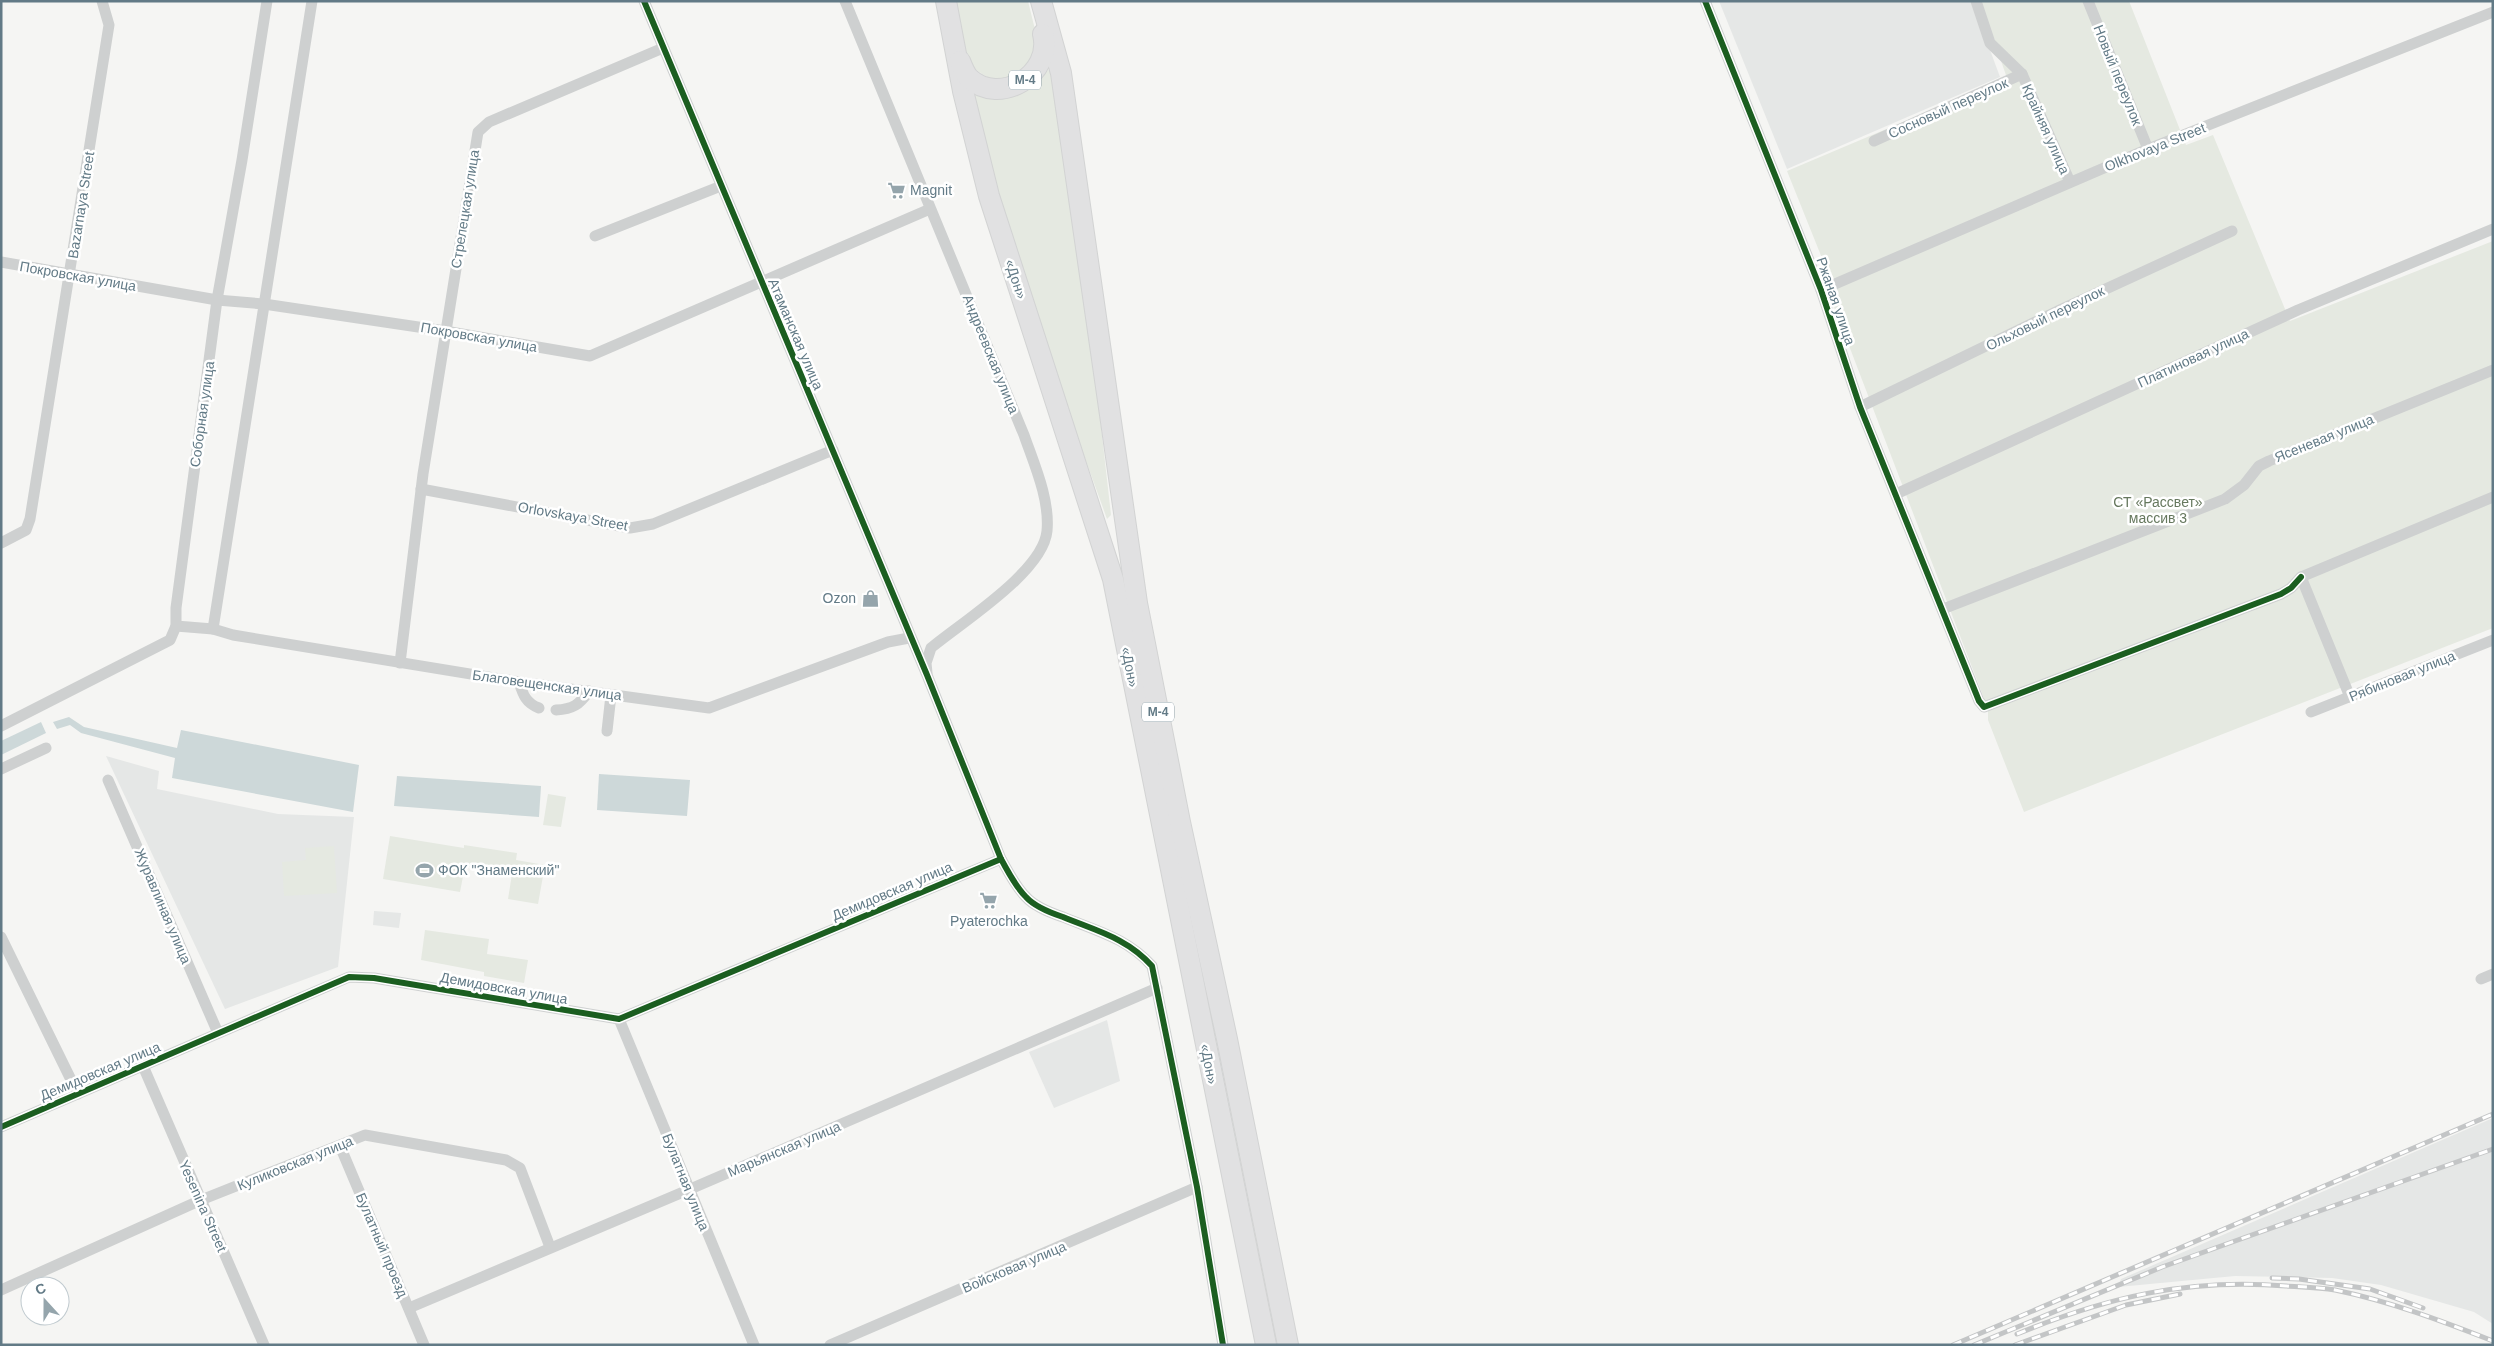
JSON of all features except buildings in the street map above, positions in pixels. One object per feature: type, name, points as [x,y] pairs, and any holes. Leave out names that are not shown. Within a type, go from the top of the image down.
[{"type":"highway","name":"«Дон»","points":[[946,1],[963,91],[989,196],[1113,579],[1266,1345]]},
{"type":"highway","name":"М-4","points":[[957,54],[967,77],[980,86],[1005,88],[1020,84],[1035,71],[1044,56],[1045,40],[1036,1]]},
{"type":"highway","name":"«Дон»","points":[[1041,1],[1061,73],[1137,603],[1180,822],[1227,1039],[1288,1345]]},
{"type":"street","name":"Bazarnaya Street","points":[[1,543],[26,530],[30,519],[109,25],[102,1]]},
{"type":"street","name":"Соборная улица","points":[[176,626],[176,608],[217,300],[242,160],[267,1]]},
{"type":"street","points":[[213,629],[312,1]]},
{"type":"street","name":"Атаманская улица","points":[[644,1],[760,283],[833,450],[927,675],[1001,859],[1013,882],[1028,899],[1050,912],[1123,941],[1138,950],[1152,966],[1197,1187],[1223,1345]]},
{"type":"street","name":"Андреевская улица","points":[[845,1],[1024,435],[1041,487],[1047,531],[1041,550],[1027,569],[931,648],[926,663],[927,675]]},
{"type":"street","name":"Ржаная улица","points":[[1705,1],[1821,290],[1860,407],[1979,701],[1984,707],[2281,594],[2291,588],[2301,577]]},
{"type":"street","name":"Крайняя улица","points":[[1976,1],[1990,43],[2022,74],[2070,182]]},
{"type":"street","name":"Новый переулок","points":[[2088,1],[2148,148]]},
{"type":"street","name":"Olkhovaya Street","points":[[1821,290],[2148,148],[2493,12]]},
{"type":"street","name":"Стрелецкая улица","points":[[400,663],[421,489],[478,132],[489,122],[664,48]]},
{"type":"street","name":"Сосновый переулок","points":[[1874,141],[2022,74]]},
{"type":"street","points":[[595,236],[721,186]]},
{"type":"street","name":"Покровская улица","points":[[1,262],[217,300],[264,304],[445,330],[590,356],[930,209]]},
{"type":"street","name":"Платиновая улица","points":[[1896,494],[2298,310],[2493,229]]},
{"type":"street","name":"Ольховый переулок","points":[[1860,407],[2060,310],[2232,231]]},
{"type":"street","name":"Ясеневая улица","points":[[1943,609],[2225,499],[2244,485],[2259,466],[2269,461],[2493,370]]},
{"type":"street","name":"Orlovskaya Street","points":[[421,489],[630,528],[653,524],[833,450]]},
{"type":"street","points":[[2350,698],[2301,577],[2493,497]]},
{"type":"street","points":[[1,726],[170,640],[176,626]]},
{"type":"street","name":"Благовещенская улица","points":[[176,626],[213,629],[233,635],[519,682],[709,708],[888,642],[910,638]]},
{"type":"street","name":"Рябиновая улица","points":[[2311,712],[2493,640]]},
{"type":"street","points":[[519,682],[522,695],[530,704],[539,708]]},
{"type":"street","points":[[556,710],[569,709],[582,701],[589,691]]},
{"type":"street","points":[[607,731],[611,695]]},
{"type":"street","points":[[1,769],[46,748]]},
{"type":"street","name":"Журавлиная улица","points":[[108,780],[218,1033]]},
{"type":"street","name":"Демидовская улица","points":[[1,1127],[349,977],[374,978],[619,1019],[1001,859]]},
{"type":"street","points":[[1,937],[78,1094]]},
{"type":"street","points":[[2481,979],[2493,974]]},
{"type":"street","name":"Марьянская улица","points":[[409,1308],[1157,988]]},
{"type":"street","name":"Булатная улица","points":[[619,1019],[688,1190],[754,1345]]},
{"type":"street","name":"Yesenina Street","points":[[143,1066],[264,1345]]},
{"type":"street","name":"Куликовская улица","points":[[1,1290],[201,1200],[365,1135],[506,1160],[520,1168],[550,1247]]},
{"type":"street","name":"Булатный проезд","points":[[340,1146],[424,1345]]},
{"type":"street","name":"Войсковая улица","points":[[830,1345],[1197,1187]]},
{"type":"shaded area","points":[[1719,1],[1972,1],[2000,77],[1787,169]]},
{"type":"shaded area","points":[[69,717],[84,727],[177,748],[181,730],[359,765],[353,812],[172,778],[175,758],[81,733],[70,725],[57,729],[53,722]]},
{"type":"shaded area","points":[[41,722],[46,733],[1,755],[1,741]]},
{"type":"shaded area","points":[[106,756],[159,771],[157,789],[278,814],[354,817],[338,967],[225,1009]]},
{"type":"shaded area","points":[[599,774],[690,780],[687,816],[597,810]]},
{"type":"shaded area","points":[[397,776],[541,786],[539,817],[394,806]]},
{"type":"shaded area","points":[[374,911],[401,913],[399,928],[373,925]]},
{"type":"shaded area","points":[[1107,1020],[1120,1081],[1054,1108],[1029,1052]]},
{"type":"shaded area","points":[[2493,1118],[2493,1324],[2474,1312],[2381,1285],[2332,1278],[2235,1276],[2118,1287],[2121,1279]]},
{"type":"green space","points":[[954,1],[1028,1],[1039,46],[1026,70],[1001,82],[987,77],[976,70],[963,51],[957,28]]},
{"type":"green space","name":"СТ «Рассвет» массив 3","points":[[1980,1],[2129,1],[2186,145],[2213,135],[2290,321],[2493,241],[2493,628],[2024,812],[1988,720],[1988,709],[1830,296],[1828,273],[1787,171],[2007,78]]},
{"type":"green space","points":[[1051,67],[1074,188],[1111,515],[1107,519],[1049,358],[1014,250],[984,141],[972,85],[1016,92],[1032,86]]},
{"type":"green space","points":[[548,794],[566,797],[561,827],[543,825]]},
{"type":"green space","name":"ФОК \"Знаменский\"","points":[[390,836],[464,848],[464,845],[517,853],[516,860],[545,865],[538,904],[508,899],[512,874],[465,866],[460,892],[383,879]]},
{"type":"green space","points":[[334,846],[337,893],[284,896],[282,862],[306,860],[305,848]]},
{"type":"green space","points":[[425,930],[489,939],[487,954],[528,960],[524,983],[484,976],[484,972],[421,960]]},
{"type":"railway","points":[[1953,1345],[2493,1114]]},
{"type":"railway","points":[[1974,1345],[2162,1267],[2493,1149]]},
{"type":"railway","points":[[2272,1278],[2299,1279],[2370,1289],[2423,1308]]},
{"type":"railway","points":[[2017,1334],[2083,1310],[2148,1293],[2215,1285],[2250,1284],[2335,1290],[2415,1312],[2493,1341]]},
{"type":"railway","points":[[2015,1345],[2126,1305],[2180,1294]]},
{"type":"cycle path","points":[[644,1],[927,675],[1001,859],[1012,879],[1034,904],[1048,912],[1111,936],[1132,948],[1152,966],[1197,1187],[1223,1345]]},
{"type":"cycle path","points":[[1705,1],[1821,290],[1860,407],[1979,701],[1984,707],[2281,594],[2291,588],[2301,577]]},
{"type":"cycle path","points":[[1,1127],[349,977],[374,978],[619,1019],[1001,859]]},
{"type":"place","name":"Magnit","points":[[896,190]]},
{"type":"place","name":"Ozon","points":[[870,598]]},
{"type":"place","name":"ФОК \"Знаменский\"","points":[[424,870]]},
{"type":"place","name":"Pyaterochka","points":[[989,901]]}]
